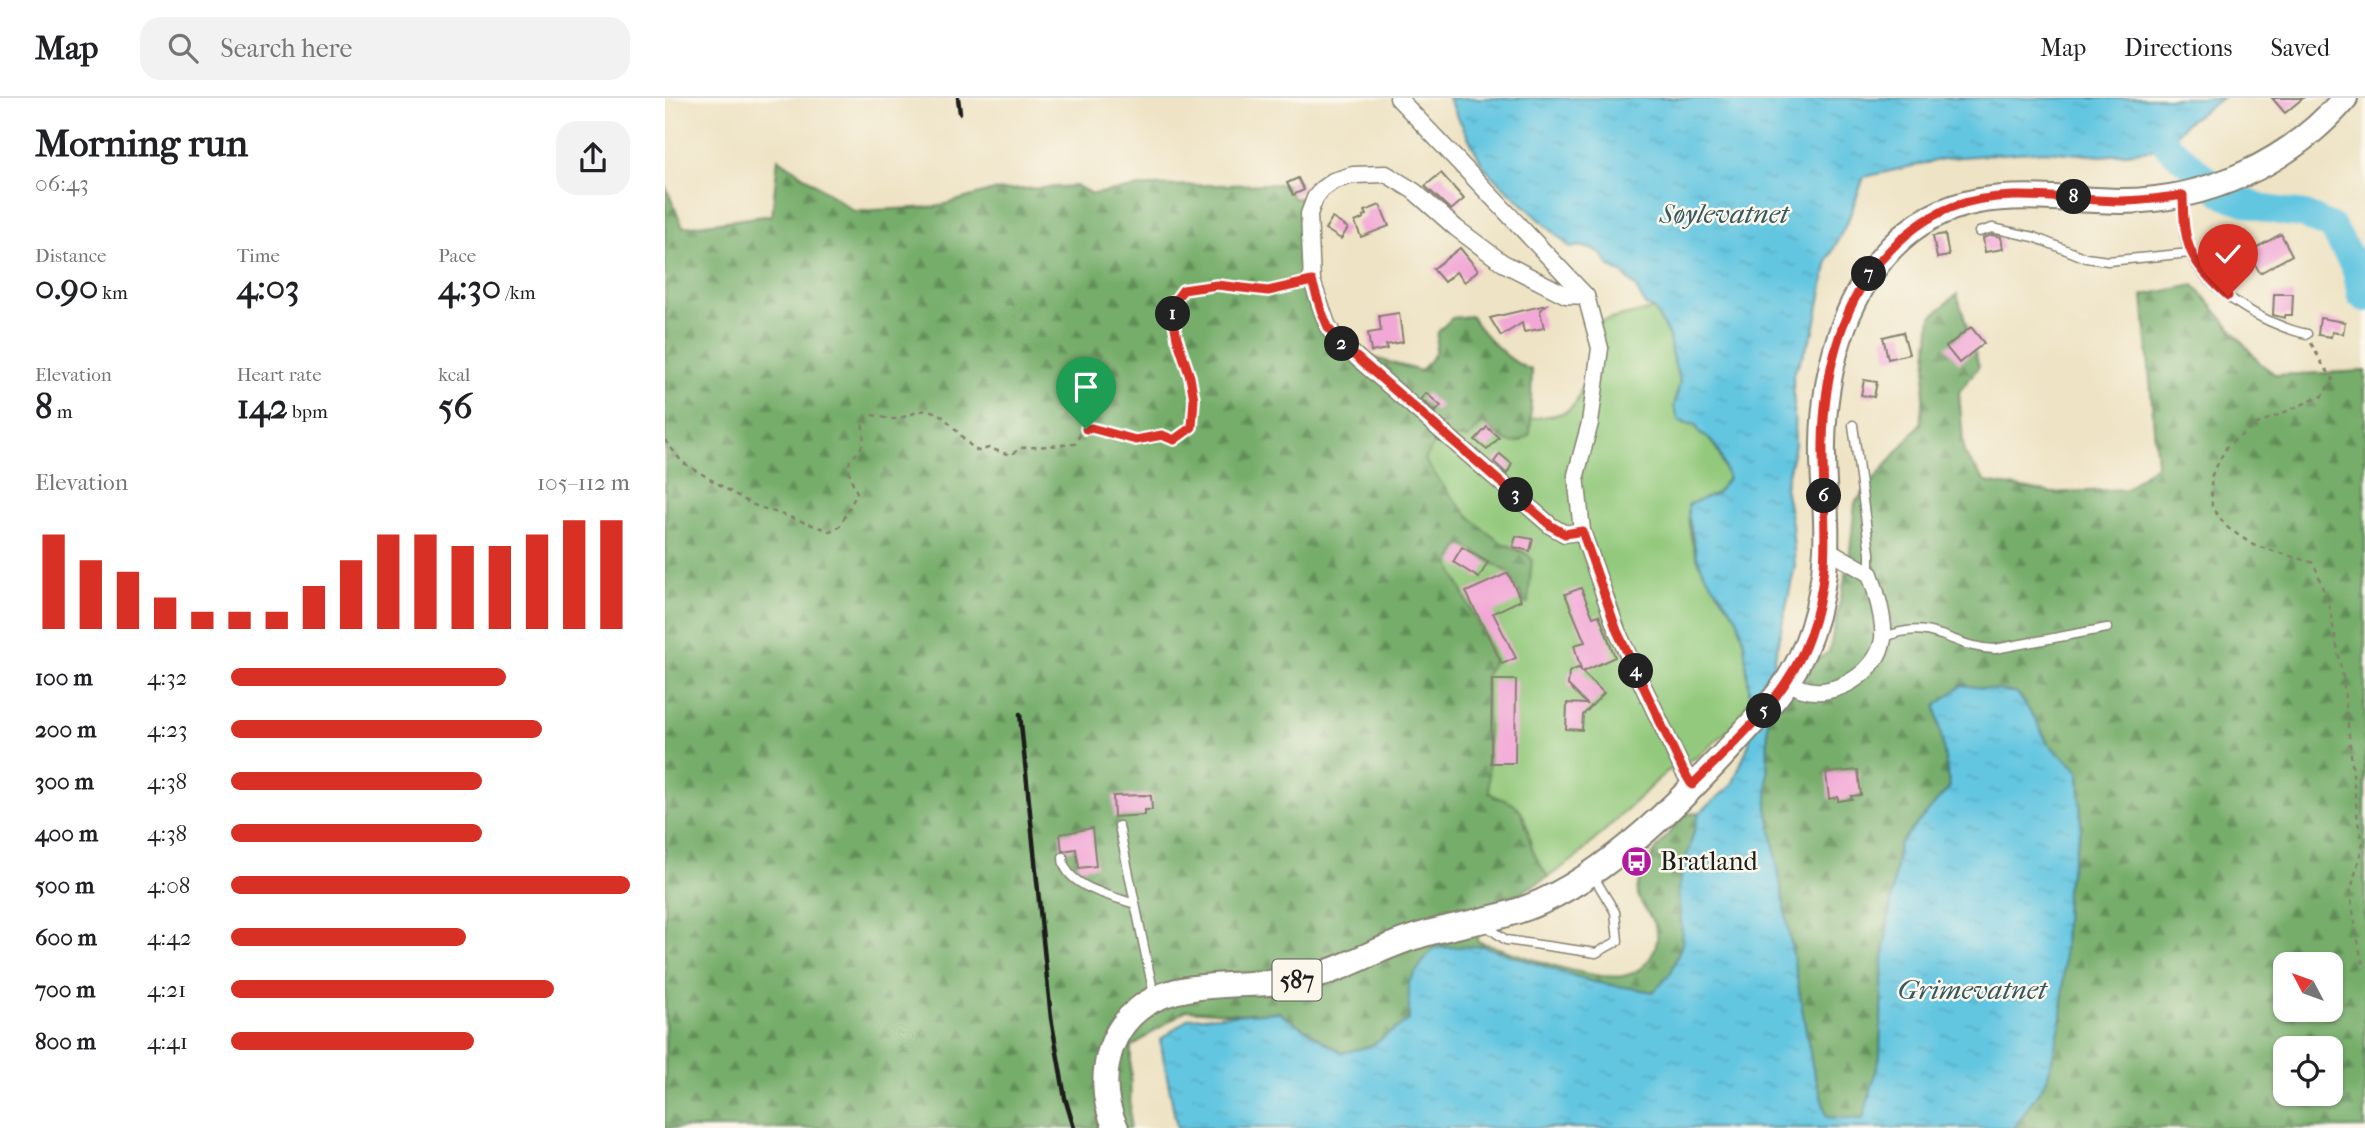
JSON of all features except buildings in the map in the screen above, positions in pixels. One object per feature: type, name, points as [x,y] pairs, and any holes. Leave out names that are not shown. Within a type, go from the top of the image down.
[{"type":"main road","name":"587","points":[[1116,1128],[1109,1114],[1105,1094],[1107,1062],[1112,1045],[1119,1029],[1130,1016],[1155,998],[1186,989],[1305,979],[1418,936],[1500,917],[1539,903],[1592,873],[1671,807],[1782,690],[1809,638],[1817,613],[1826,549],[1823,443],[1829,383],[1836,353],[1852,303],[1871,272],[1893,247],[1920,224],[1953,207],[1985,200],[2019,196],[2120,201],[2183,195],[2224,183],[2257,169],[2288,149],[2316,127],[2345,98]]},
{"type":"street","points":[[1398,98],[1586,296],[1600,348],[1590,423],[1576,475],[1582,531],[1617,631],[1692,785]]},
{"type":"street","points":[[1582,531],[1565,534],[1551,526],[1338,341],[1328,327],[1312,281],[1309,214],[1315,198],[1333,181],[1373,173],[1386,174],[1399,181],[1503,263],[1566,295],[1586,296]]},
{"type":"street","points":[[1782,690],[1817,691],[1850,682],[1874,661],[1883,638],[1877,598],[1870,575],[1826,549]]},
{"type":"lane","points":[[2183,195],[2184,231],[2190,253],[2206,275],[2228,296],[2269,323],[2307,334]]},
{"type":"lane","points":[[1979,232],[1992,228],[2034,237],[2086,258],[2108,261],[2190,253]]},
{"type":"lane","points":[[1192,427],[1194,399],[1171,306],[1176,297],[1183,290],[1217,285],[1268,291],[1312,281]]},
{"type":"lane","points":[[1853,425],[1870,553],[1870,575]]},
{"type":"lane","points":[[1883,638],[1897,632],[1919,629],[1936,632],[1982,649],[1995,649],[2107,628]]},
{"type":"lane","points":[[1119,826],[1155,998]]},
{"type":"lane","points":[[1063,857],[1064,869],[1072,877],[1095,890],[1135,904]]},
{"type":"lane","points":[[1479,922],[1506,940],[1596,953],[1618,941],[1615,912],[1592,873]]},
{"type":"path","points":[[2307,334],[2333,379],[2322,396],[2255,425],[2227,446],[2211,477],[2212,508],[2228,528],[2253,545],[2314,563],[2330,610],[2343,678],[2358,822],[2363,844],[2350,894],[2361,958],[2365,967]]},
{"type":"path","points":[[665,440],[682,462],[751,504],[830,531],[840,526],[857,493],[851,482],[849,464],[850,459],[860,450],[864,439],[862,422],[870,415],[891,419],[921,410],[940,414],[978,451],[989,448],[1010,455],[1022,448],[1075,444],[1080,435],[1091,428],[1136,440],[1162,435],[1174,440],[1192,427]]},
{"type":"green space","points":[[778,158],[854,211],[935,207],[990,191],[1076,186],[1093,194],[1147,186],[1285,184],[1293,198],[1301,198],[1306,206],[1302,262],[1315,313],[1325,334],[1348,356],[1378,359],[1421,371],[1435,354],[1438,332],[1452,318],[1471,316],[1506,355],[1532,370],[1530,434],[1525,439],[1513,444],[1468,438],[1437,438],[1500,542],[1529,555],[1532,560],[1528,604],[1524,604],[1507,572],[1461,544],[1450,563],[1494,661],[1486,675],[1494,797],[1513,803],[1518,808],[1525,821],[1535,855],[1548,877],[1520,893],[1483,907],[1477,941],[1590,974],[1623,976],[1636,971],[1650,958],[1657,939],[1655,925],[1639,899],[1638,885],[1641,875],[1658,847],[1685,814],[1699,813],[1678,890],[1683,941],[1671,973],[1654,992],[1593,982],[1482,946],[1409,982],[1409,1020],[1371,1046],[1342,1053],[1278,1012],[1242,1014],[1186,1010],[1131,1047],[1130,1128],[665,1128],[665,185],[683,227],[772,215]]},
{"type":"green space","points":[[2194,285],[2260,363],[2276,375],[2365,371],[2365,1128],[2014,1128],[2047,1079],[2062,1018],[2066,889],[2081,828],[2079,771],[2048,744],[2036,720],[1936,707],[1950,787],[1899,844],[1883,960],[1880,1057],[1863,1120],[1827,1118],[1812,1065],[1767,807],[1768,689],[1829,652],[1849,560],[1855,503],[1921,423],[1931,317],[1957,294],[1979,366],[1959,392],[1964,453],[1986,482],[2053,493],[2126,489],[2157,464],[2143,295]]},
{"type":"green space","points":[[1654,309],[1669,336],[1680,382],[1675,400],[1682,423],[1696,425],[1700,434],[1711,441],[1728,478],[1717,493],[1689,505],[1689,523],[1702,569],[1738,620],[1746,653],[1751,711],[1697,757],[1666,772],[1577,857],[1548,877],[1533,852],[1526,821],[1521,812],[1514,804],[1489,792],[1486,675],[1494,661],[1450,563],[1461,544],[1507,572],[1524,604],[1528,603],[1532,560],[1522,551],[1499,541],[1478,524],[1449,494],[1425,460],[1437,438],[1468,438],[1483,423],[1506,441],[1511,443],[1523,440],[1530,434],[1531,419],[1563,413],[1574,405],[1581,389],[1591,391],[1594,350],[1589,324]]},
{"type":"water","points":[[1448,98],[2223,98],[2187,122],[2164,148],[2103,156],[2045,151],[1948,158],[1864,177],[1849,218],[1828,260],[1814,331],[1793,375],[1795,445],[1785,487],[1792,524],[1795,566],[1768,689],[1767,807],[1812,1065],[1827,1117],[1863,1119],[1880,1057],[1883,960],[1899,844],[1950,787],[1936,706],[1962,685],[2017,693],[2036,720],[2048,744],[2079,771],[2081,828],[2066,889],[2062,1018],[2047,1079],[2014,1128],[1177,1128],[1160,1040],[1189,1018],[1278,1012],[1342,1053],[1371,1046],[1409,1020],[1409,982],[1433,948],[1482,946],[1593,982],[1654,992],[1671,973],[1683,941],[1678,890],[1699,813],[1732,785],[1749,744],[1751,711],[1744,642],[1737,618],[1705,574],[1697,557],[1688,514],[1688,505],[1717,493],[1728,478],[1712,441],[1700,434],[1696,425],[1679,421],[1674,407],[1680,382],[1669,336],[1654,309],[1646,306],[1635,286],[1622,273],[1609,266],[1596,250],[1579,246],[1571,248],[1492,176],[1482,164]]},
{"type":"waterway","points":[[2167,145],[2226,196],[2267,209],[2305,215],[2333,228],[2356,269],[2365,271]]},
{"type":"waterway","points":[[2356,269],[2361,295],[2365,298]]},
{"type":"railway","points":[[958,98],[960,113]]},
{"type":"railway","points":[[1020,714],[1051,1018],[1065,1098],[1074,1128]]},
{"type":"place","name":"Bratland","points":[[1637,861]]},
{"type":"route","points":[[1086,429],[1136,440],[1162,435],[1177,440],[1192,427],[1194,399],[1171,306],[1183,290],[1217,285],[1268,291],[1312,281],[1328,327],[1338,341],[1551,526],[1565,534],[1582,531],[1617,631],[1692,785],[1788,682],[1809,638],[1817,613],[1826,549],[1823,443],[1829,383],[1843,326],[1852,303],[1871,272],[1893,247],[1920,224],[1953,207],[1985,200],[2019,196],[2120,201],[2183,195],[2184,231],[2190,253],[2211,281],[2228,296]]},
{"type":"water label","name":"Søylevatnet","points":[[1724,213]]},
{"type":"water label","name":"Grimevatnet","points":[[1972,989]]}]
